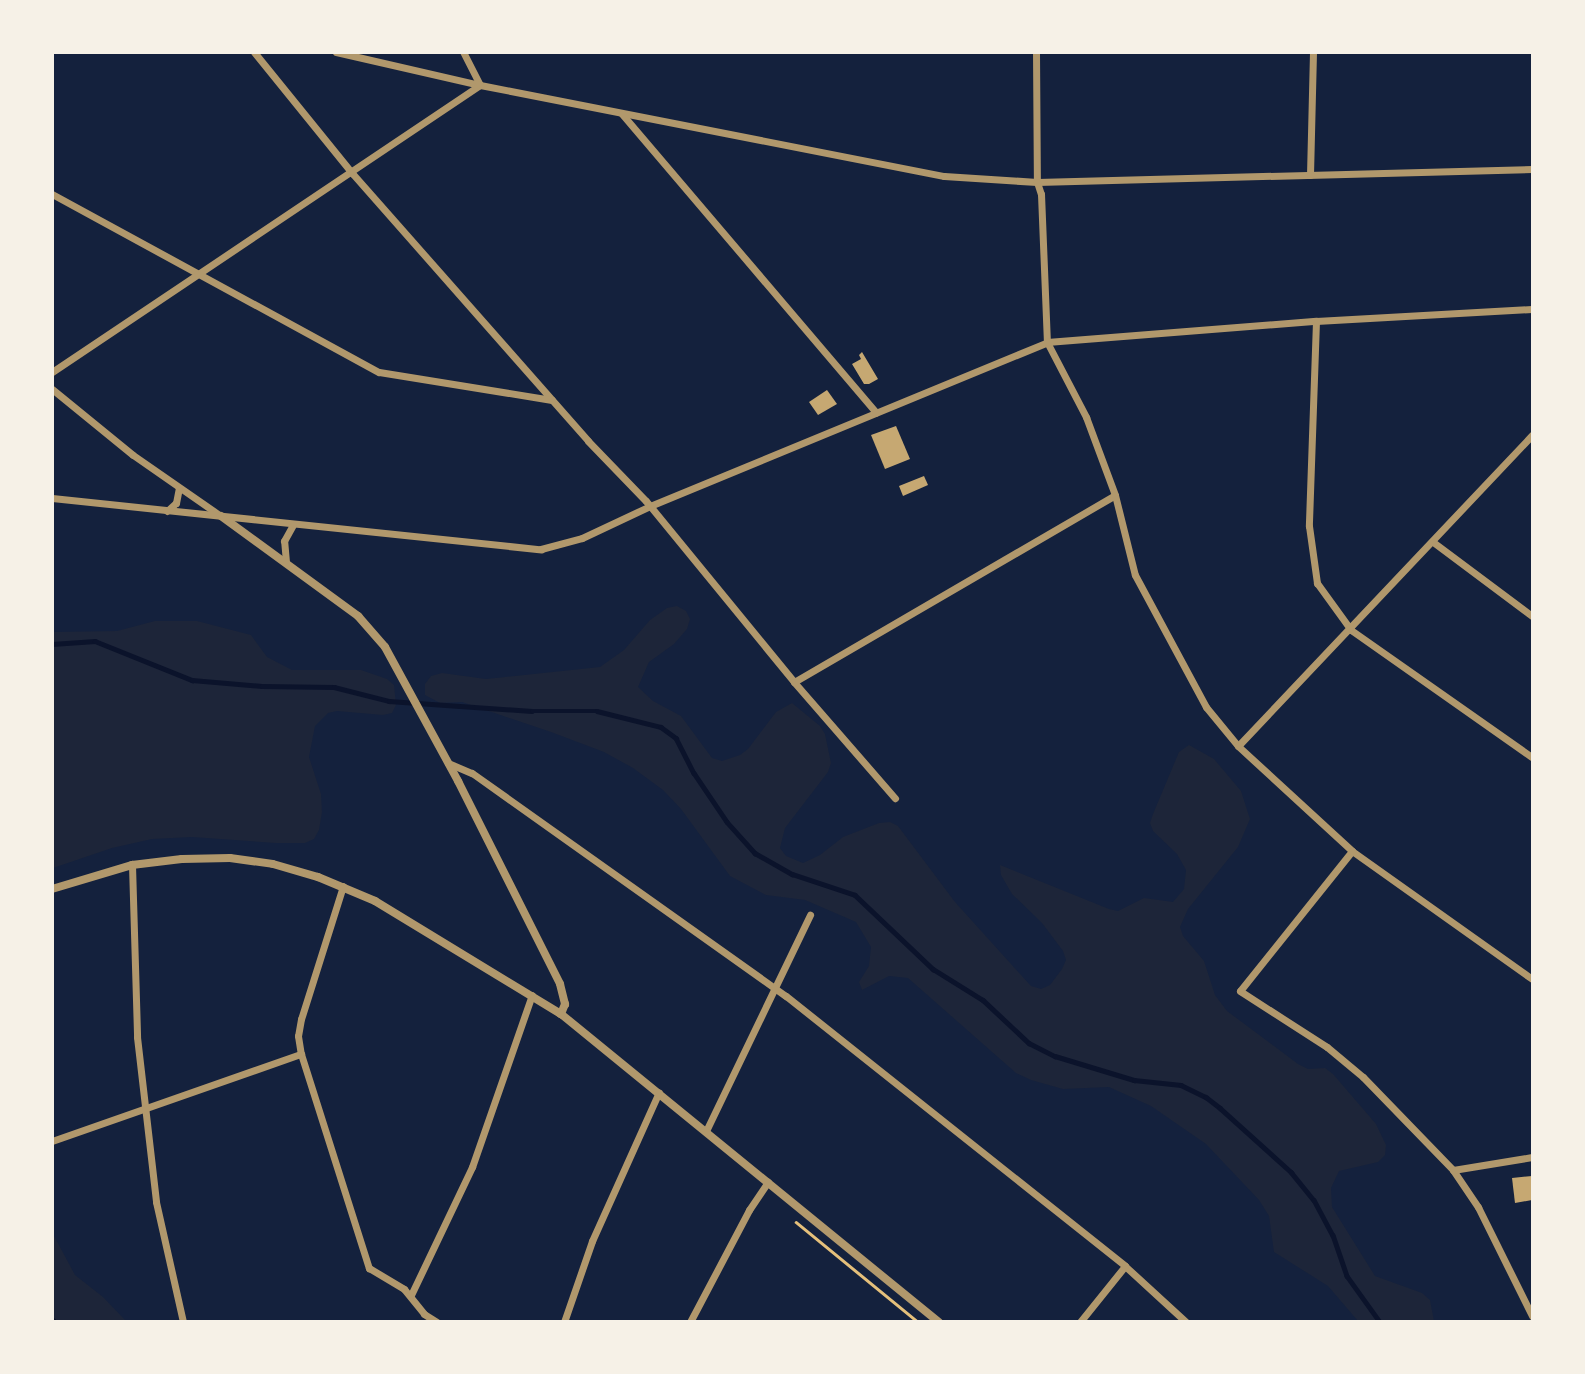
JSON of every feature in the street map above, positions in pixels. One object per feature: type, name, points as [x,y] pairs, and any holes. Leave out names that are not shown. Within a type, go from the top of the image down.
[{"type":"street","points":[[254,52],[352,173],[650,506],[794,682],[895,799]]},
{"type":"street","points":[[336,52],[480,85],[944,176],[1037,181],[1532,169]]},
{"type":"street","points":[[463,52],[480,85]]},
{"type":"street","points":[[1036,52],[1037,181],[1041,194],[1047,342],[1086,417],[1115,495],[1135,575],[1206,707],[1238,746],[1352,851],[1532,979]]},
{"type":"street","points":[[1310,175],[1313,52]]},
{"type":"street","points":[[52,372],[480,85]]},
{"type":"street","points":[[621,113],[876,412]]},
{"type":"street","points":[[52,194],[197,276],[379,372],[553,400]]},
{"type":"street","points":[[52,498],[541,549],[582,538],[650,506],[1047,342],[1316,321],[1532,309]]},
{"type":"street","points":[[1316,321],[1309,526],[1317,583],[1351,630],[1532,757]]},
{"type":"street","points":[[52,389],[133,455],[358,616],[385,646],[560,984],[565,1004],[561,1014]]},
{"type":"street","points":[[1238,746],[1351,630],[1532,435]]},
{"type":"street","points":[[167,511],[176,503],[179,488]]},
{"type":"street","points":[[794,682],[1115,495]]},
{"type":"street","points":[[286,562],[284,541],[293,525]]},
{"type":"street","points":[[1433,542],[1532,616]]},
{"type":"street","points":[[447,762],[472,773],[774,987],[1125,1266],[1186,1321]]},
{"type":"street","points":[[1352,851],[1240,991],[1327,1047],[1363,1077],[1453,1170],[1478,1207],[1532,1315]]},
{"type":"street","points":[[52,890],[132,865],[182,859],[230,858],[273,864],[343,886],[424,928],[561,1014],[939,1321]]},
{"type":"street","points":[[132,865],[134,999],[156,1202],[183,1321]]},
{"type":"street","points":[[343,886],[301,1019],[298,1036],[301,1054],[369,1268],[376,1275],[395,1282],[411,1295],[424,1314],[437,1321]]},
{"type":"street","points":[[706,1131],[810,915]]},
{"type":"street","points":[[411,1295],[472,1167],[532,995]]},
{"type":"street","points":[[52,1140],[301,1054]]},
{"type":"street","points":[[564,1321],[592,1241],[659,1092]]},
{"type":"street","points":[[1453,1170],[1532,1157]]},
{"type":"street","points":[[690,1321],[749,1210],[768,1182]]},
{"type":"street","points":[[1080,1321],[1125,1266]]},
{"type":"shaded area","points":[[677,606],[686,611],[690,619],[687,629],[674,644],[649,662],[638,687],[653,701],[681,716],[712,758],[722,761],[740,755],[748,749],[776,712],[792,703],[820,726],[825,734],[831,763],[828,772],[785,828],[780,848],[786,856],[803,863],[820,855],[843,837],[879,823],[890,822],[898,826],[955,902],[1031,986],[1041,989],[1050,985],[1066,960],[1063,951],[1042,923],[1012,894],[1001,875],[1000,865],[1118,911],[1144,898],[1173,902],[1184,889],[1186,870],[1177,854],[1153,831],[1150,823],[1179,752],[1189,745],[1214,759],[1241,791],[1250,819],[1238,847],[1188,909],[1180,927],[1183,936],[1204,961],[1215,995],[1227,1011],[1298,1064],[1308,1069],[1325,1068],[1333,1074],[1376,1124],[1386,1145],[1385,1155],[1378,1162],[1339,1171],[1331,1188],[1332,1207],[1375,1276],[1422,1293],[1430,1300],[1434,1321],[1358,1321],[1328,1286],[1274,1252],[1269,1216],[1259,1200],[1206,1144],[1151,1106],[1109,1087],[1063,1089],[1016,1073],[908,978],[889,976],[862,990],[859,982],[869,966],[871,947],[856,922],[805,900],[766,895],[730,876],[681,809],[663,790],[633,768],[604,752],[551,732],[462,702],[440,703],[425,695],[425,684],[431,676],[442,673],[486,679],[600,667],[624,650],[650,620],[667,608]]},
{"type":"shaded area","points":[[155,621],[197,621],[251,635],[267,657],[292,670],[361,670],[387,679],[394,685],[396,705],[392,713],[383,715],[337,711],[328,713],[315,726],[309,757],[321,794],[322,812],[319,830],[314,839],[305,843],[276,843],[192,837],[152,839],[112,848],[53,868],[53,632],[117,631]]},
{"type":"shaded area","points":[[53,1234],[75,1275],[103,1297],[126,1321],[53,1321]]},
{"type":"building","points":[[862,352],[878,379],[869,384],[864,384],[852,364],[861,359],[859,355]]},
{"type":"building","points":[[827,390],[837,404],[818,415],[809,402]]},
{"type":"building","points":[[896,426],[910,459],[885,469],[871,435]]},
{"type":"building","points":[[924,476],[928,485],[903,496],[899,486]]},
{"type":"building","points":[[1532,1176],[1532,1200],[1515,1203],[1512,1178]]},
{"type":"waterway","points":[[52,644],[95,641],[192,680],[262,686],[334,687],[389,701],[532,711],[597,711],[661,727],[676,738],[694,773],[727,822],[755,853],[792,874],[855,895],[933,969],[983,1000],[1029,1043],[1055,1056],[1134,1080],[1181,1085],[1206,1097],[1220,1108],[1291,1172],[1314,1200],[1333,1235],[1347,1276],[1380,1322]]},
{"type":"waterway","points":[[52,1319],[55,1322]]}]
